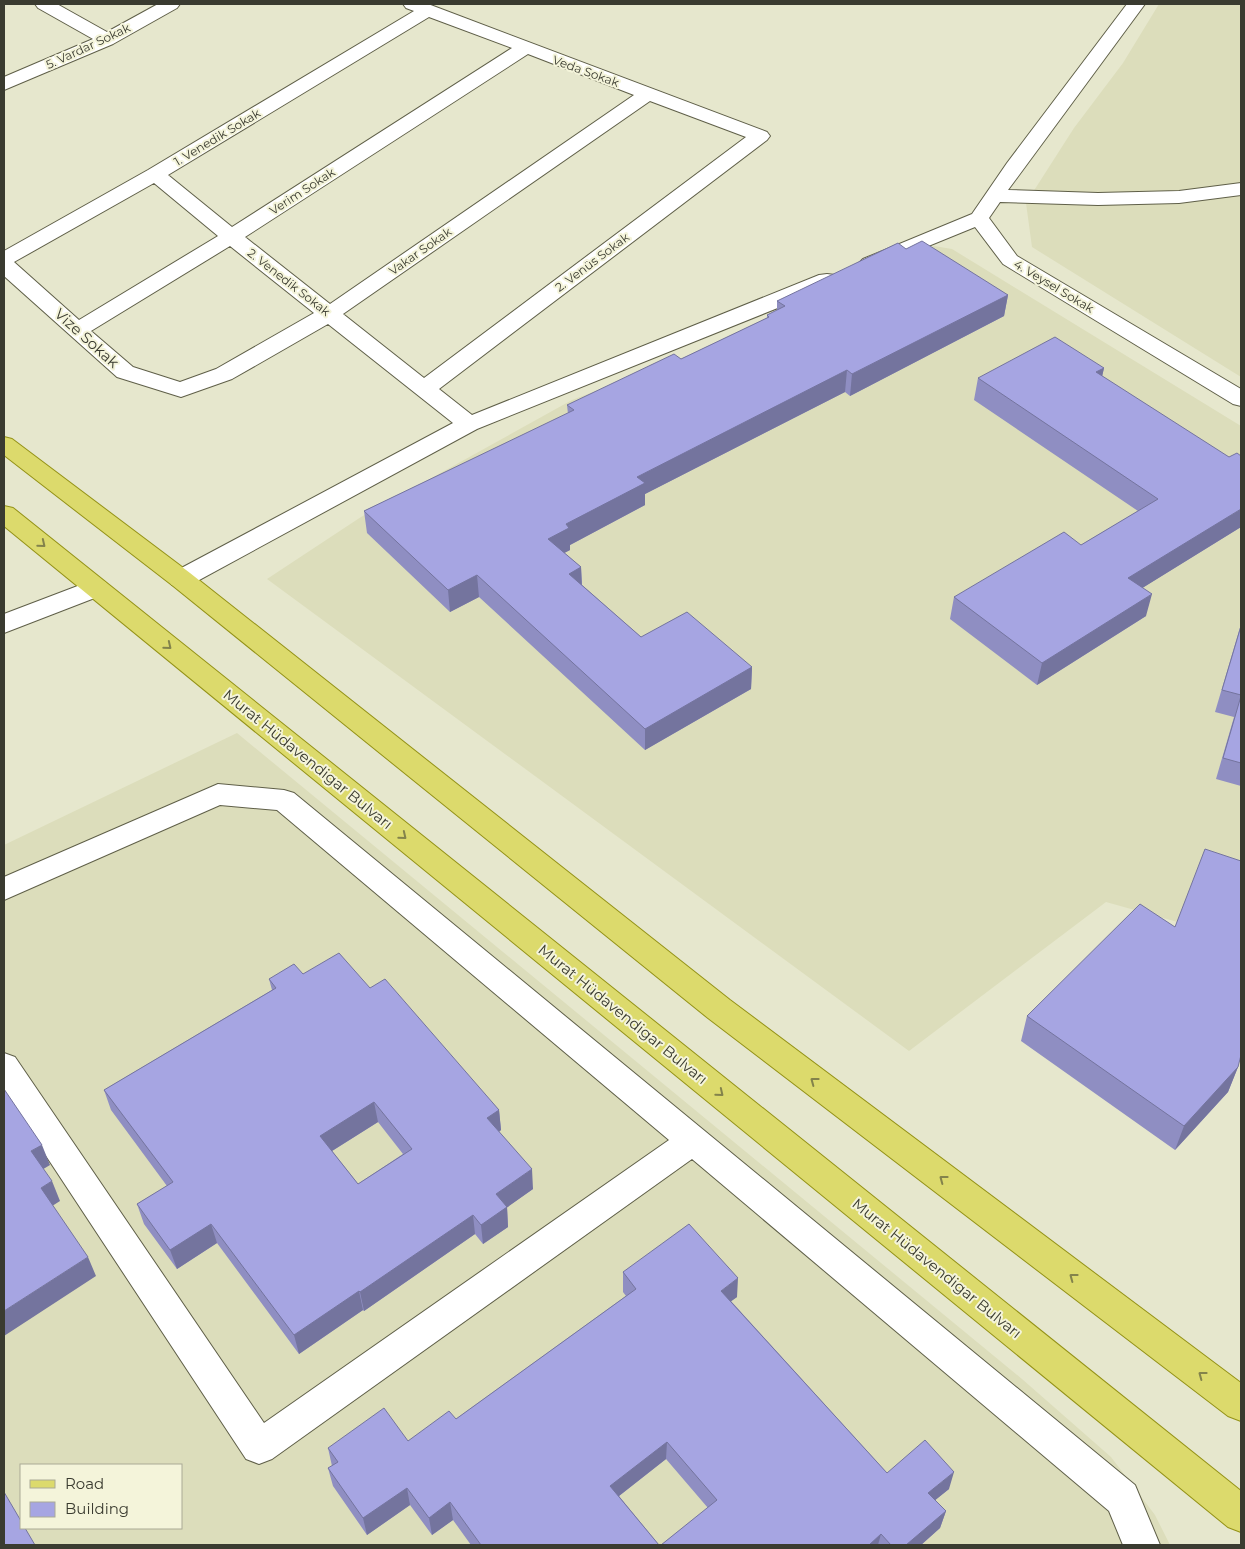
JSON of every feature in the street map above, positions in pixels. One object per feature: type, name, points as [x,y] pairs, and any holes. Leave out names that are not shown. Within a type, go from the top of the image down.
[{"type":"main road","points":[[4,444],[181,579],[720,1009],[1241,1404]]},
{"type":"main road","name":"Murat Hüdavendigar Bulvarı","points":[[4,514],[1241,1514]]},
{"type":"street","points":[[44,4],[107,40]]},
{"type":"street","name":"5. Vardar Sokak","points":[[4,84],[107,40],[171,4]]},
{"type":"street","points":[[181,579],[469,424],[979,218],[1136,4]]},
{"type":"street","name":"Veda Sokak","points":[[420,7],[760,136]]},
{"type":"street","name":"1. Venedik Sokak","points":[[4,259],[155,174],[420,7]]},
{"type":"street","name":"Verim Sokak","points":[[77,330],[231,237],[525,48]]},
{"type":"street","name":"Vakar Sokak","points":[[181,390],[224,374],[330,314],[648,94]]},
{"type":"street","name":"2. Venüs Sokak","points":[[425,388],[760,136]]},
{"type":"street","name":"2. Venedik Sokak","points":[[155,174],[231,237],[469,424]]},
{"type":"street","points":[[994,196],[1098,199],[1179,198],[1241,189]]},
{"type":"street","name":"4. Veysel Sokak","points":[[979,218],[1010,260],[1241,399]]},
{"type":"street","name":"Vize Sokak","points":[[4,265],[125,372],[181,390]]},
{"type":"street","points":[[4,624],[96,588]]},
{"type":"street","points":[[4,889],[218,794],[284,800],[1122,1498],[1142,1545]]},
{"type":"street","points":[[4,1066],[259,1447],[694,1140]]},
{"type":"shaded area","points":[[1159,4],[1241,4],[1241,377],[1032,247],[1026,203],[1074,128],[1123,63]]},
{"type":"shaded area","points":[[934,246],[952,249],[1241,426],[1241,863],[1199,928],[1106,902],[909,1051],[267,579],[361,517],[572,400],[751,332]]},
{"type":"shaded area","points":[[237,733],[1022,1379],[1111,1457],[1155,1515],[1170,1545],[4,1545],[4,845]]},
{"type":"building","points":[[922,241],[1008,295],[852,374],[847,370],[637,477],[645,483],[566,524],[569,528],[548,539],[581,567],[569,574],[641,637],[687,612],[752,667],[645,729],[477,575],[448,590],[364,511],[574,410],[567,405],[674,354],[681,359],[769,317],[767,315],[785,306],[777,301],[898,243],[906,249]]},
{"type":"building","points":[[1055,337],[1104,368],[1096,372],[1229,457],[1237,453],[1241,456],[1241,509],[1128,578],[1152,594],[1042,663],[954,597],[1064,532],[1081,545],[1158,499],[978,378]]},
{"type":"building","points":[[1241,626],[1241,695],[1222,690]]},
{"type":"building","points":[[1241,696],[1241,763],[1223,758]]},
{"type":"building","points":[[1205,849],[1241,861],[1241,1055],[1238,1067],[1184,1126],[1027,1016],[1140,904],[1175,927]]},
{"type":"building","points":[[339,953],[370,988],[385,979],[499,1110],[487,1118],[532,1169],[496,1194],[507,1207],[481,1225],[473,1215],[294,1335],[211,1224],[170,1250],[137,1204],[173,1182],[104,1090],[276,988],[269,979],[294,964],[303,974]],"holes":[[[374,1102],[412,1149],[358,1184],[320,1136]]]},
{"type":"building","points":[[4,1089],[42,1145],[31,1151],[52,1181],[41,1188],[88,1257],[4,1311]]},
{"type":"building","points":[[689,1224],[738,1278],[721,1291],[887,1473],[925,1440],[954,1472],[928,1493],[946,1511],[906,1545],[891,1545],[881,1534],[869,1545],[661,1545],[717,1500],[667,1442],[610,1486],[659,1545],[481,1545],[450,1502],[429,1518],[407,1488],[363,1518],[328,1468],[338,1462],[328,1448],[384,1408],[408,1441],[449,1411],[456,1419],[636,1289],[623,1272]]},
{"type":"building","points":[[4,1492],[20,1519],[20,1529],[26,1529],[35,1545],[4,1545]]}]
